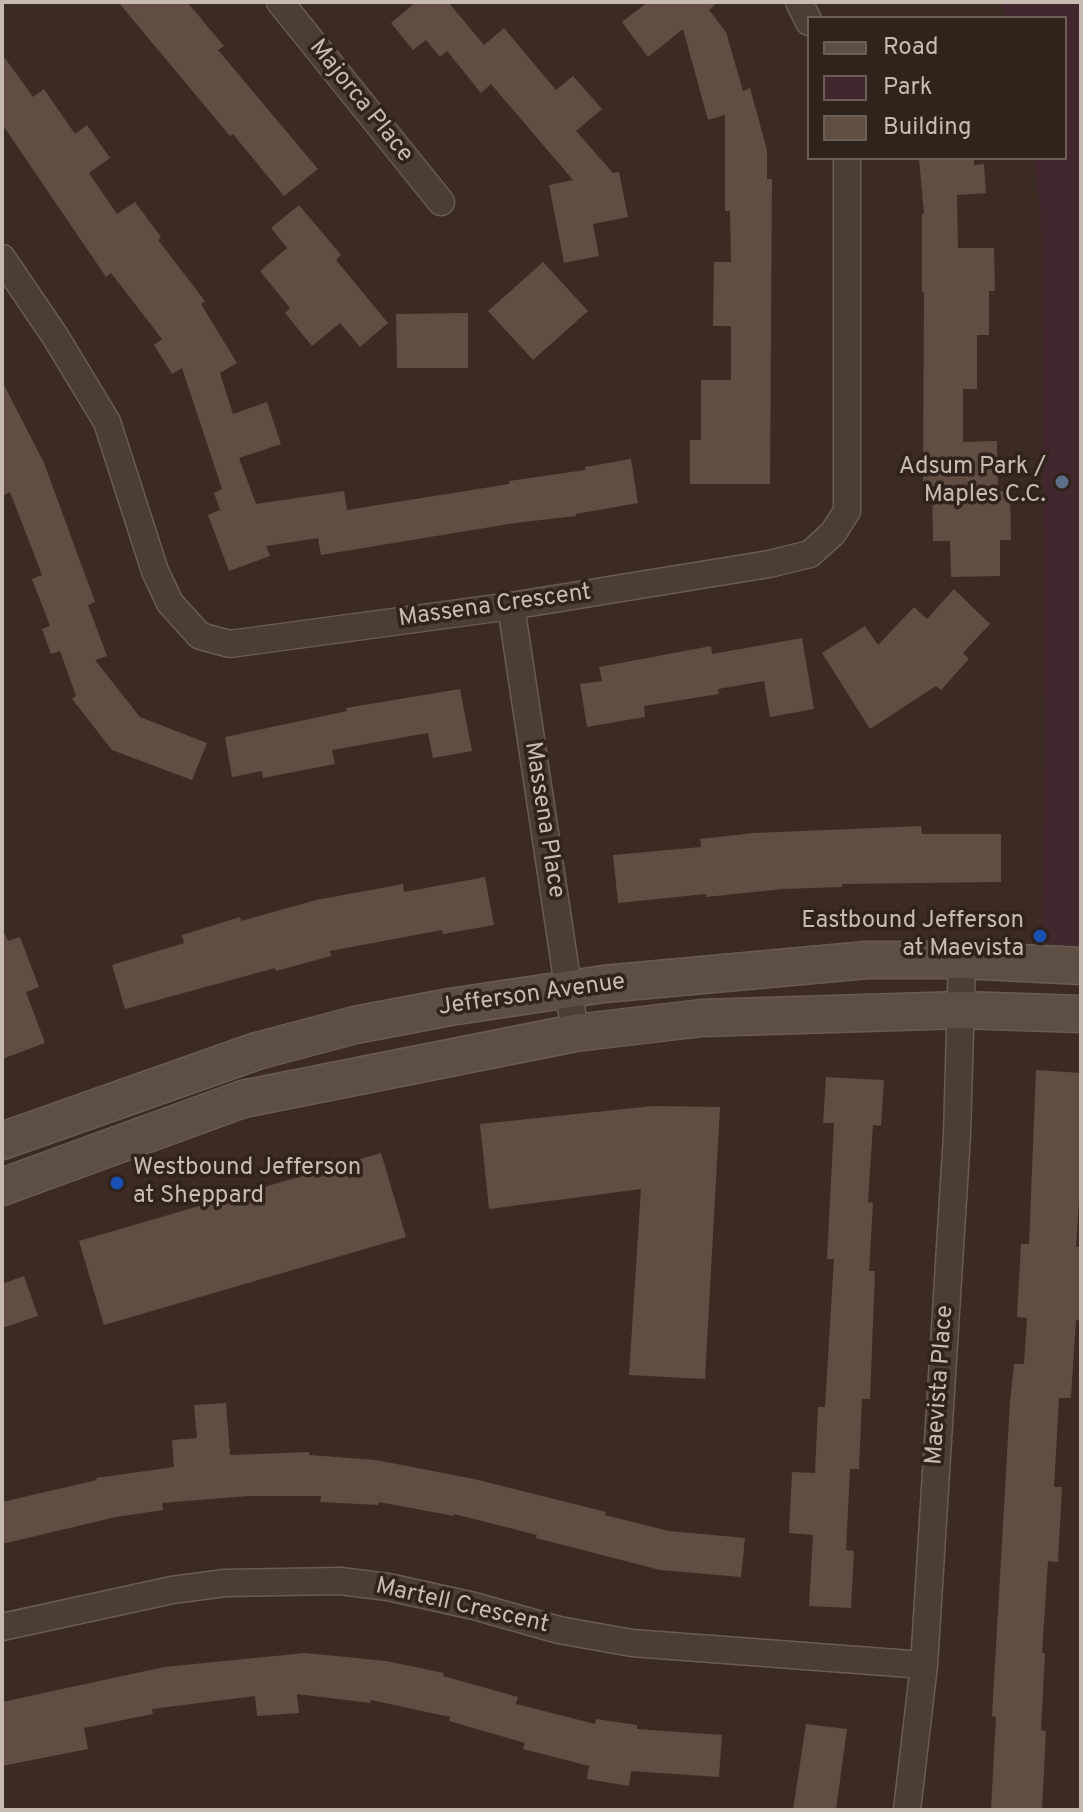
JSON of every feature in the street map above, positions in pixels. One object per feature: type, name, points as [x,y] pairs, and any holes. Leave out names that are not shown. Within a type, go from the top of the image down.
[{"type":"street","name":"Majorca Place","points":[[280,2],[441,202]]},
{"type":"street","name":"Massena Crescent","points":[[2,258],[55,336],[107,422],[155,571],[170,603],[200,636],[230,644],[511,606],[769,564],[810,554],[833,533],[847,511],[847,160]]},
{"type":"street","name":"Massena Place","points":[[511,606],[575,1033]]},
{"type":"street","name":"Jefferson Avenue","points":[[2,1141],[271,1047],[355,1025],[450,1007],[569,989],[779,966],[867,960],[962,960],[1081,966]]},
{"type":"street","name":"Maevista Place","points":[[907,1810],[924,1665],[962,1010],[962,960]]},
{"type":"street","name":"Jefferson Avenue","points":[[2,1187],[243,1099],[575,1033],[702,1018],[962,1010],[1081,1014]]},
{"type":"street","name":"Martell Crescent","points":[[2,1627],[225,1583],[340,1581],[403,1590],[559,1630],[632,1643],[924,1665]]},
{"type":"green space","name":"Adsum Park / Maples C.C.","points":[[1003,2],[1081,2],[1081,946],[1041,944],[1045,747],[1041,216],[1034,160],[1067,160],[1067,16],[1006,16]]},
{"type":"building","points":[[118,2],[187,2],[224,46],[218,50],[318,169],[284,196]]},
{"type":"building","points":[[416,2],[448,2],[484,45],[504,28],[556,90],[573,76],[602,109],[576,131],[613,173],[619,172],[628,217],[593,224],[599,256],[564,263],[549,185],[573,180],[491,84],[481,93],[447,51],[440,57],[426,40],[413,50],[391,23]]},
{"type":"building","points":[[648,2],[718,2],[709,10],[726,32],[743,91],[750,88],[767,150],[767,179],[772,179],[770,484],[690,484],[690,440],[701,440],[701,380],[731,380],[731,326],[713,326],[714,262],[731,262],[730,211],[725,211],[725,115],[708,120],[683,29],[648,57],[622,22]]},
{"type":"building","points":[[2,54],[33,97],[44,89],[75,134],[87,125],[110,158],[89,173],[117,214],[135,202],[161,237],[158,240],[205,301],[201,304],[237,363],[220,373],[233,414],[267,402],[281,444],[239,458],[256,504],[344,491],[347,510],[509,484],[509,481],[585,470],[585,467],[631,459],[638,503],[576,516],[321,555],[318,538],[266,546],[270,556],[229,571],[208,515],[220,510],[214,493],[222,489],[182,368],[172,374],[154,345],[162,339],[111,273],[106,277],[2,124]]},
{"type":"building","points":[[919,160],[974,160],[974,165],[984,164],[986,193],[957,195],[958,248],[994,248],[995,291],[989,291],[989,335],[977,335],[977,389],[963,389],[963,442],[997,441],[998,491],[1010,491],[1011,540],[1000,540],[1000,576],[951,577],[950,541],[933,541],[932,484],[923,484],[924,214]]},
{"type":"building","points":[[299,205],[341,255],[336,260],[388,323],[360,347],[340,323],[312,346],[285,313],[290,308],[260,271],[287,248],[271,228]]},
{"type":"building","points":[[543,262],[588,311],[533,360],[488,311]]},
{"type":"building","points":[[468,313],[468,368],[397,368],[396,314]]},
{"type":"building","points":[[2,381],[44,463],[95,602],[88,605],[107,656],[95,660],[140,717],[207,743],[192,780],[112,750],[72,699],[76,696],[60,651],[51,654],[42,629],[50,626],[32,579],[42,575],[10,492],[2,496]]},
{"type":"building","points":[[954,589],[990,624],[963,653],[969,659],[941,690],[936,686],[870,729],[822,653],[865,626],[878,645],[914,607],[927,619]]},
{"type":"building","points":[[802,638],[814,709],[770,717],[764,681],[718,689],[719,694],[644,706],[645,717],[587,727],[580,684],[602,681],[599,667],[711,646],[712,654]]},
{"type":"building","points":[[460,689],[472,751],[433,758],[428,733],[332,750],[335,764],[263,778],[262,771],[232,777],[225,737],[347,711],[346,708]]},
{"type":"building","points":[[921,826],[922,834],[1001,834],[1001,882],[842,884],[842,887],[706,897],[706,894],[618,903],[613,855],[701,847],[700,839],[754,833]]},
{"type":"building","points":[[485,877],[494,925],[443,934],[442,930],[330,951],[331,956],[125,1009],[112,965],[184,943],[182,935],[240,917],[241,921],[316,900],[403,884],[404,892]]},
{"type":"building","points":[[5,934],[8,941],[20,937],[39,987],[26,992],[45,1043],[2,1059],[2,935]]},
{"type":"building","points":[[1036,1070],[1081,1073],[1081,1166],[1076,1247],[1081,1247],[1081,1321],[1076,1320],[1071,1398],[1059,1398],[1054,1487],[1062,1487],[1058,1562],[1048,1561],[1042,1653],[1045,1653],[1041,1730],[1046,1731],[1042,1810],[991,1810],[996,1717],[992,1716],[1010,1402],[1014,1364],[1024,1364],[1027,1318],[1017,1317],[1021,1244],[1029,1244]]},
{"type":"building","points":[[826,1077],[884,1080],[881,1126],[873,1125],[868,1202],[873,1203],[869,1271],[875,1271],[870,1399],[862,1399],[859,1469],[850,1469],[846,1550],[854,1551],[851,1608],[809,1606],[813,1535],[789,1533],[792,1472],[815,1473],[818,1407],[825,1407],[834,1259],[827,1259],[834,1123],[823,1123]]},
{"type":"building","points":[[653,1106],[720,1107],[705,1379],[629,1375],[641,1189],[489,1209],[480,1124]]},
{"type":"building","points":[[381,1153],[406,1237],[104,1325],[79,1241]]},
{"type":"building","points":[[24,1276],[38,1316],[2,1328],[2,1284]]},
{"type":"building","points":[[226,1403],[230,1455],[309,1452],[309,1455],[376,1460],[474,1479],[669,1531],[745,1538],[741,1577],[660,1570],[454,1514],[379,1502],[378,1505],[320,1502],[321,1496],[248,1496],[162,1503],[163,1510],[116,1517],[2,1544],[2,1502],[96,1478],[174,1467],[172,1440],[197,1438],[194,1405]]},
{"type":"building","points":[[305,1653],[386,1661],[444,1673],[443,1676],[518,1697],[516,1704],[595,1724],[596,1719],[637,1725],[637,1729],[722,1735],[719,1777],[631,1771],[629,1786],[587,1779],[589,1766],[523,1749],[525,1743],[449,1721],[450,1717],[371,1700],[370,1703],[297,1694],[299,1713],[257,1716],[255,1696],[152,1709],[153,1714],[84,1728],[88,1749],[2,1766],[2,1702],[164,1667]]},
{"type":"building","points":[[806,1724],[847,1729],[836,1810],[793,1810]]},
{"type":"place","name":"Adsum Park / Maples C.C.","points":[[1062,482]]},
{"type":"place","name":"Eastbound Jefferson at Maevista","points":[[1040,936]]},
{"type":"place","name":"Westbound Jefferson at Sheppard","points":[[117,1183]]}]
